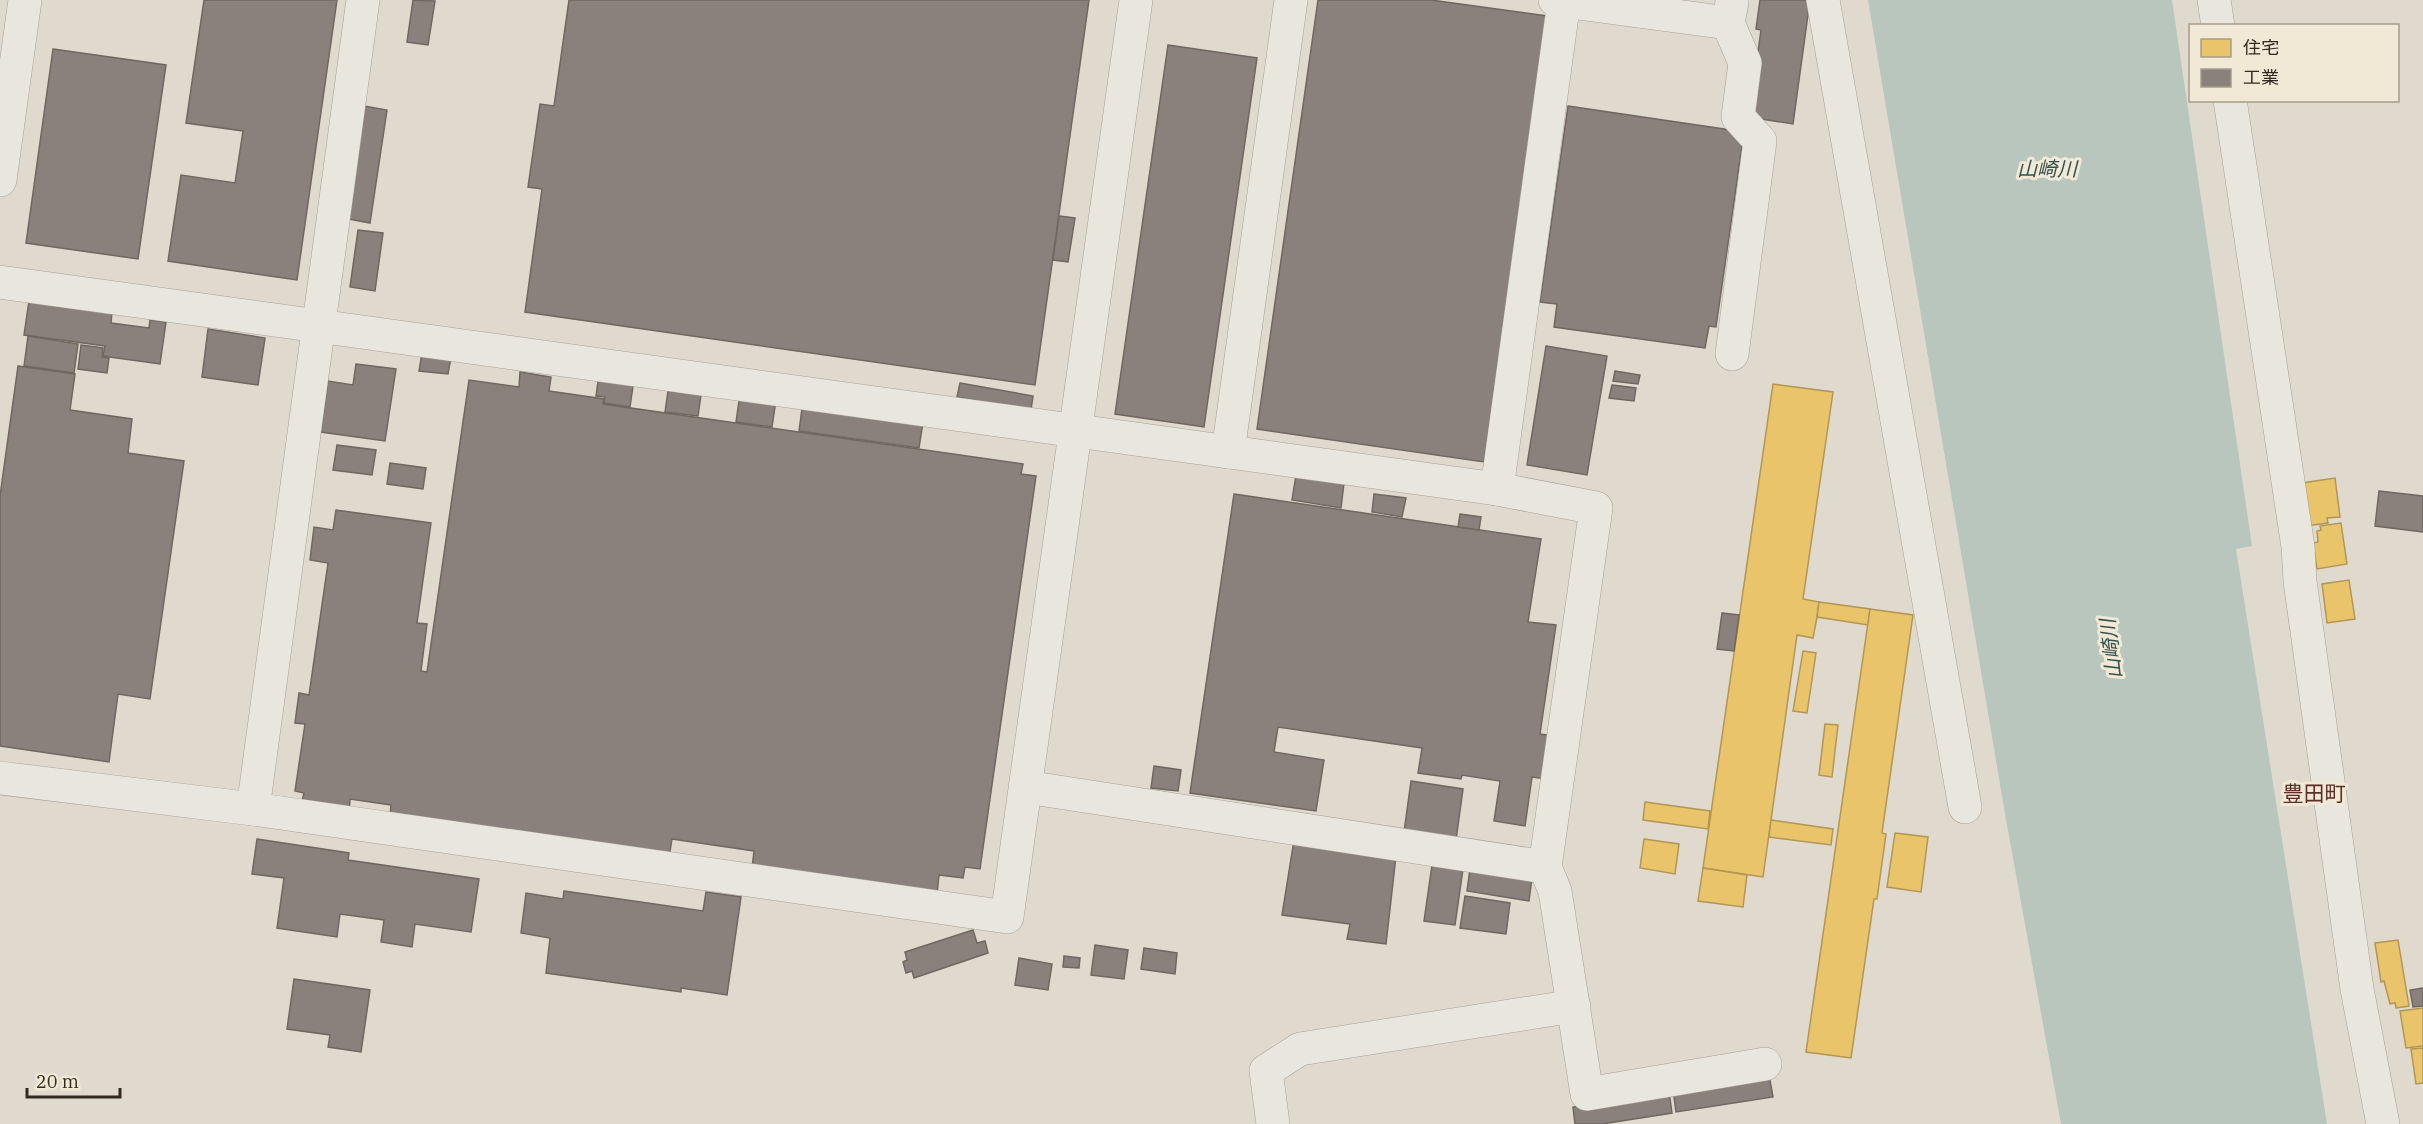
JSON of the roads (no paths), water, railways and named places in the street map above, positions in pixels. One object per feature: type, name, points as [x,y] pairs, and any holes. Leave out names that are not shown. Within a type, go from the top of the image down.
[{"type":"street","points":[[0,180],[26,0]]},
{"type":"street","points":[[253,809],[363,0]]},
{"type":"street","points":[[0,778],[253,809],[1007,917],[1136,0]]},
{"type":"street","points":[[1228,452],[1291,0]]},
{"type":"street","points":[[1823,0],[1965,807]]},
{"type":"street","points":[[2214,0],[2218,24]]},
{"type":"street","points":[[1497,489],[1559,1],[1730,11],[1745,63],[1738,117],[1760,141],[1732,354]]},
{"type":"street","points":[[2230,102],[2298,547],[2300,580],[2357,989],[2383,1124]]},
{"type":"street","points":[[0,282],[1497,489],[1596,508],[1545,867],[1555,891],[1587,1094],[1765,1064]]},
{"type":"street","points":[[1026,787],[1545,867]]},
{"type":"street","points":[[1273,1124],[1266,1071],[1300,1049],[1574,1006]]},
{"type":"water","name":"山崎川","points":[[1868,0],[2172,0],[2252,546],[2236,549],[2327,1124],[2061,1124],[2004,808]]},
{"type":"district","name":"豊田町","points":[[2314,794]]}]
